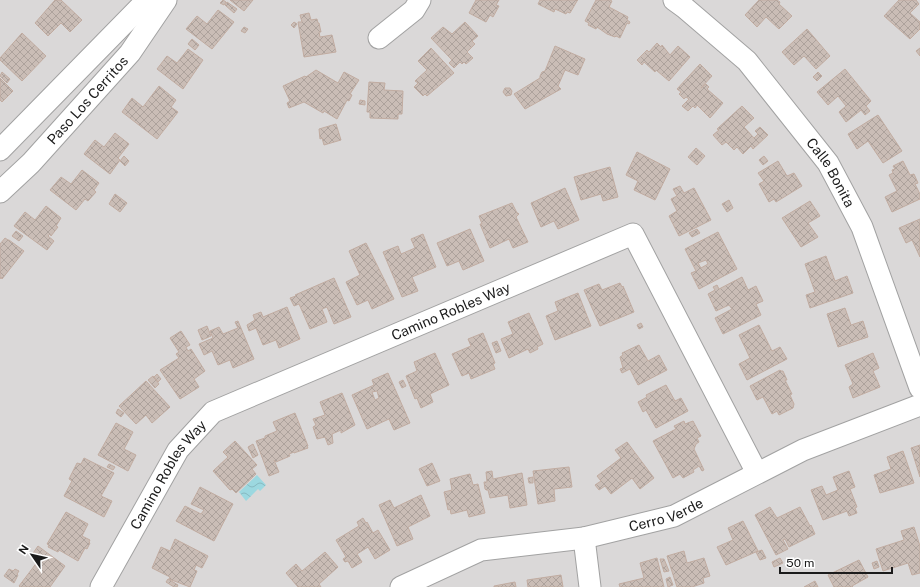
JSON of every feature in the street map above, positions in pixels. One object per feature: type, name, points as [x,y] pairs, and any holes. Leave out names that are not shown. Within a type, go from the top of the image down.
[{"type":"street","name":"Paso Los Cerritos","points":[[0,150],[147,0]]},
{"type":"street","name":"Paso Los Cerritos","points":[[0,192],[31,163],[130,53],[166,0]]},
{"type":"street","points":[[379,38],[414,10],[420,0]]},
{"type":"street","name":"Calle Bonita","points":[[674,0],[747,61],[828,163],[862,227],[920,388]]},
{"type":"street","name":"Camino Robles Way","points":[[101,587],[178,450],[213,412],[633,234],[757,473]]},
{"type":"street","name":"Cerro Verde","points":[[401,587],[481,550],[584,538],[674,516],[803,450],[920,405]]},
{"type":"street","points":[[584,538],[590,587]]},
{"type":"shaded area","points":[[0,0],[920,0],[920,587],[0,587]]},
{"type":"water","points":[[257,475],[266,485],[260,491],[258,489],[246,501],[239,492]]},
{"type":"building","points":[[55,0],[61,0],[82,20],[70,32],[61,23],[48,36],[35,23]]},
{"type":"building","points":[[223,0],[226,2],[224,5],[220,3]]},
{"type":"building","points":[[230,0],[253,0],[244,11]]},
{"type":"building","points":[[476,0],[499,0],[496,5],[499,6],[493,17],[490,15],[486,22],[469,13]]},
{"type":"building","points":[[540,0],[578,0],[570,13],[567,12],[566,14],[555,9],[554,12],[538,4]]},
{"type":"building","points":[[596,0],[612,1],[609,7],[628,17],[627,20],[630,22],[629,24],[627,23],[620,38],[607,34],[597,27],[596,29],[588,25],[589,23],[585,21]]},
{"type":"building","points":[[759,0],[777,0],[780,2],[779,4],[792,16],[779,29],[766,17],[757,27],[745,15]]},
{"type":"building","points":[[899,0],[916,0],[919,4],[910,13],[920,22],[920,29],[910,39],[884,16]]},
{"type":"building","points":[[227,2],[237,9],[234,13],[225,5]]},
{"type":"building","points":[[218,10],[234,22],[212,49],[186,29],[197,16],[207,24]]},
{"type":"building","points":[[309,13],[311,20],[317,19],[319,23],[321,32],[319,32],[320,37],[332,35],[336,52],[304,57],[298,22],[302,22],[300,15]]},
{"type":"building","points":[[294,22],[297,24],[294,28],[291,25]]},
{"type":"building","points":[[465,22],[478,36],[472,41],[475,44],[467,52],[473,58],[466,64],[464,62],[462,64],[460,62],[454,68],[449,63],[452,60],[431,38],[443,27],[452,34]]},
{"type":"building","points":[[244,27],[248,29],[245,33],[241,31]]},
{"type":"building","points":[[807,29],[830,56],[816,69],[804,56],[794,65],[782,52]]},
{"type":"building","points":[[22,33],[46,56],[22,81],[0,60],[0,58]]},
{"type":"building","points":[[192,39],[199,45],[195,50],[188,44]]},
{"type":"building","points":[[657,43],[661,47],[662,45],[670,55],[678,46],[690,57],[669,81],[656,70],[655,72],[644,62],[642,65],[637,60],[647,50],[649,52]]},
{"type":"building","points":[[555,46],[585,59],[578,75],[565,70],[558,86],[561,89],[525,109],[514,94],[540,78],[542,72],[545,71]]},
{"type":"building","points":[[431,48],[454,73],[427,96],[425,94],[423,96],[414,87],[418,83],[415,81],[427,70],[418,61]]},
{"type":"building","points":[[920,48],[920,56],[916,51]]},
{"type":"building","points":[[188,49],[203,60],[183,89],[157,69],[167,56],[177,63]]},
{"type":"building","points":[[700,64],[712,76],[701,88],[706,84],[709,87],[707,89],[723,103],[710,118],[697,105],[695,108],[693,106],[688,111],[682,106],[689,99],[686,97],[684,99],[679,94],[681,92],[677,89]]},
{"type":"building","points":[[845,69],[871,101],[866,106],[870,111],[865,115],[861,110],[846,122],[839,112],[846,106],[838,96],[828,105],[817,92]]},
{"type":"building","points":[[316,70],[338,83],[344,72],[359,80],[350,94],[352,95],[349,101],[347,100],[337,119],[304,102],[289,108],[287,103],[290,101],[283,86],[305,76],[306,77]]},
{"type":"building","points":[[2,72],[10,79],[7,83],[0,76]]},
{"type":"building","points":[[818,72],[822,76],[817,81],[813,77]]},
{"type":"building","points":[[0,78],[13,91],[2,102],[0,100]]},
{"type":"building","points":[[369,82],[385,83],[384,90],[403,91],[402,114],[398,114],[398,119],[370,118],[370,112],[367,112]]},
{"type":"building","points":[[159,86],[176,100],[171,107],[178,112],[157,139],[122,112],[132,98],[143,107]]},
{"type":"building","points":[[505,88],[510,88],[512,91],[511,95],[506,96],[503,92]]},
{"type":"building","points":[[360,100],[365,101],[365,105],[359,104]]},
{"type":"building","points":[[742,106],[754,118],[744,127],[754,138],[758,134],[755,131],[760,127],[768,135],[753,149],[751,146],[743,154],[737,147],[734,150],[726,142],[722,145],[713,135],[719,130],[717,129]]},
{"type":"building","points":[[878,115],[902,151],[883,163],[868,141],[857,149],[848,134]]},
{"type":"building","points":[[336,124],[341,140],[324,145],[322,138],[320,139],[319,129]]},
{"type":"building","points":[[115,133],[129,144],[118,158],[120,160],[110,174],[84,154],[95,140],[104,147]]},
{"type":"building","points":[[696,148],[705,156],[697,165],[688,157]]},
{"type":"building","points":[[637,152],[670,169],[655,200],[634,190],[638,181],[626,175]]},
{"type":"building","points":[[124,156],[129,161],[125,166],[120,161]]},
{"type":"building","points":[[764,156],[768,161],[763,165],[759,160]]},
{"type":"building","points":[[778,161],[787,176],[794,173],[802,186],[776,202],[774,199],[769,202],[759,184],[764,181],[758,173]]},
{"type":"building","points":[[903,161],[910,175],[914,174],[918,183],[915,184],[920,194],[920,199],[892,212],[885,197],[897,191],[889,175],[893,173],[892,170],[895,169],[893,166]]},
{"type":"building","points":[[610,167],[618,197],[603,201],[601,194],[581,200],[574,177]]},
{"type":"building","points":[[82,170],[99,183],[94,190],[96,192],[88,201],[85,199],[76,210],[50,190],[61,177],[71,184]]},
{"type":"building","points":[[680,186],[684,193],[694,188],[711,220],[679,236],[669,216],[677,211],[671,199],[677,196],[673,189]]},
{"type":"building","points":[[565,188],[579,220],[558,229],[554,221],[541,227],[531,203]]},
{"type":"building","points":[[115,194],[127,203],[120,212],[109,204]]},
{"type":"building","points":[[729,200],[733,208],[727,212],[722,204]]},
{"type":"building","points":[[810,201],[820,216],[808,223],[818,237],[801,247],[782,218]]},
{"type":"building","points":[[512,203],[519,214],[516,217],[528,242],[513,248],[509,239],[490,248],[480,224],[482,224],[479,216]]},
{"type":"building","points":[[46,206],[61,218],[56,226],[58,227],[51,236],[50,234],[48,236],[54,241],[47,250],[14,226],[25,212],[35,220]]},
{"type":"building","points":[[920,219],[920,257],[912,240],[906,243],[899,228]]},
{"type":"building","points":[[470,229],[484,261],[463,270],[459,261],[447,266],[437,243]]},
{"type":"building","points":[[697,229],[700,233],[692,237],[689,233]]},
{"type":"building","points":[[16,231],[23,236],[19,241],[12,236]]},
{"type":"building","points":[[718,232],[737,269],[699,289],[691,273],[696,271],[685,249]],"holes":[[[706,260],[708,264],[701,268],[698,263]]]},
{"type":"building","points":[[423,234],[436,267],[412,277],[418,291],[402,297],[383,252],[398,246],[401,254],[415,248],[411,239]]},
{"type":"building","points":[[5,238],[24,251],[2,279],[1,277],[0,279],[0,244]]},
{"type":"building","points":[[366,243],[394,299],[372,309],[368,300],[357,305],[346,282],[360,275],[349,251]]},
{"type":"building","points":[[826,256],[835,281],[847,276],[853,293],[810,308],[806,295],[815,292],[805,264]]},
{"type":"building","points":[[742,277],[748,290],[756,286],[763,301],[756,304],[761,315],[723,334],[715,318],[732,309],[729,305],[716,311],[708,294],[715,290],[713,287],[717,285],[719,289]]},
{"type":"building","points":[[334,278],[351,317],[334,324],[327,307],[322,309],[327,322],[310,329],[299,304],[294,306],[290,298]]},
{"type":"building","points":[[620,283],[622,287],[623,286],[634,312],[600,326],[584,290],[599,284],[602,290]]},
{"type":"building","points":[[578,293],[591,326],[555,340],[546,316],[558,311],[555,302]]},
{"type":"building","points":[[287,307],[300,339],[279,348],[276,340],[263,345],[256,328],[249,331],[247,325],[255,320],[253,315],[261,312],[263,317]]},
{"type":"building","points":[[845,308],[851,325],[863,321],[868,337],[838,347],[827,314]]},
{"type":"building","points":[[529,313],[543,344],[537,347],[538,349],[530,353],[528,349],[509,358],[501,339],[513,334],[508,322]]},
{"type":"building","points":[[238,321],[254,359],[233,368],[230,360],[218,365],[212,351],[204,355],[199,344],[213,338],[210,331],[219,327],[223,334],[238,328],[235,322]]},
{"type":"building","points":[[641,323],[643,327],[639,329],[637,325]]},
{"type":"building","points":[[759,325],[772,351],[780,347],[787,359],[747,380],[739,364],[750,358],[739,335]]},
{"type":"building","points":[[207,326],[211,336],[202,340],[198,330]]},
{"type":"building","points":[[181,331],[190,345],[186,347],[188,351],[191,349],[205,371],[194,379],[199,387],[180,399],[160,370],[179,358],[176,354],[179,352],[170,338]]},
{"type":"building","points":[[483,333],[495,363],[493,364],[495,369],[471,379],[469,373],[462,376],[452,354],[471,346],[468,339]]},
{"type":"building","points":[[497,341],[501,351],[496,353],[492,343]]},
{"type":"building","points":[[639,345],[648,361],[659,355],[667,370],[638,385],[630,369],[622,373],[620,369],[623,368],[620,357],[623,355],[622,353]]},
{"type":"building","points":[[435,353],[449,385],[430,394],[433,402],[421,408],[417,398],[415,399],[406,376],[417,371],[414,362]]},
{"type":"building","points":[[873,353],[879,368],[873,371],[880,387],[853,398],[849,387],[853,384],[845,365]]},
{"type":"building","points":[[780,370],[783,371],[787,380],[785,380],[792,394],[790,395],[794,404],[793,408],[779,415],[777,411],[772,414],[763,397],[757,400],[750,386]]},
{"type":"building","points":[[388,373],[410,423],[394,430],[389,419],[367,429],[352,395],[374,385],[372,380]],"holes":[[[377,391],[379,398],[375,400],[372,392]]]},
{"type":"building","points":[[157,374],[161,379],[158,382],[154,377]]},
{"type":"building","points":[[153,376],[159,384],[155,388],[148,380]]},
{"type":"building","points":[[403,380],[406,386],[402,388],[399,382]]},
{"type":"building","points":[[146,381],[170,407],[152,423],[146,415],[136,424],[119,406]]},
{"type":"building","points":[[666,385],[675,401],[681,398],[688,411],[656,428],[646,410],[643,412],[638,402],[647,397],[646,395]]},
{"type":"building","points":[[342,393],[355,425],[341,433],[341,430],[332,434],[333,443],[328,445],[325,437],[317,439],[313,427],[316,425],[313,419],[325,415],[320,402]]},
{"type":"building","points":[[118,409],[124,413],[121,417],[116,413]]},
{"type":"building","points":[[295,413],[308,448],[289,454],[290,456],[276,462],[274,460],[279,472],[269,476],[256,441],[277,431],[273,422]]},
{"type":"building","points":[[684,421],[685,424],[693,421],[701,436],[697,438],[699,442],[696,444],[694,449],[704,470],[702,471],[699,466],[693,470],[694,472],[683,478],[680,474],[673,478],[653,441],[676,429],[674,426]]},
{"type":"building","points":[[116,423],[133,432],[124,449],[136,455],[128,471],[98,455]]},
{"type":"building","points":[[235,441],[257,465],[252,469],[256,474],[236,493],[232,489],[230,490],[213,471],[228,457],[223,452]]},
{"type":"building","points":[[627,442],[654,478],[640,489],[632,478],[611,494],[605,486],[599,490],[595,485],[601,481],[597,476],[621,458],[615,450]]},
{"type":"building","points":[[253,444],[258,455],[253,458],[248,447]]},
{"type":"building","points":[[920,445],[920,477],[911,448]]},
{"type":"building","points":[[903,451],[914,483],[880,493],[874,475],[891,469],[887,457]]},
{"type":"building","points":[[84,458],[114,473],[101,496],[112,501],[104,517],[64,496],[72,481],[69,479],[77,463],[81,464]]},
{"type":"building","points":[[432,463],[440,481],[427,486],[419,469]]},
{"type":"building","points":[[109,464],[115,467],[113,470],[107,467]]},
{"type":"building","points":[[569,467],[572,487],[554,489],[555,501],[538,504],[533,471]]},
{"type":"building","points":[[492,471],[493,479],[522,473],[527,505],[510,508],[508,495],[490,498],[488,490],[485,489],[484,482],[487,482],[486,472]]},
{"type":"building","points":[[849,471],[855,487],[850,489],[857,507],[855,508],[857,513],[849,516],[847,511],[823,520],[811,490],[822,486],[826,495],[838,490],[833,477]]},
{"type":"building","points":[[470,474],[473,485],[478,484],[485,513],[469,517],[467,510],[451,514],[450,509],[448,510],[444,492],[452,490],[450,479]]},
{"type":"building","points":[[533,477],[533,483],[529,483],[528,478]]},
{"type":"building","points":[[200,487],[233,504],[214,541],[176,521],[185,506],[201,514],[204,510],[191,504]]},
{"type":"building","points":[[421,495],[430,516],[408,527],[413,539],[397,546],[379,505],[390,500],[394,508]]},
{"type":"building","points":[[770,507],[777,518],[800,507],[815,534],[789,547],[785,539],[783,540],[788,549],[776,555],[755,515]]},
{"type":"building","points":[[66,512],[88,524],[82,536],[90,540],[90,543],[87,549],[85,548],[78,561],[59,550],[58,552],[48,547],[49,545],[47,544]]},
{"type":"building","points":[[363,518],[373,533],[378,530],[390,550],[375,559],[368,547],[357,554],[362,562],[352,568],[348,561],[345,562],[343,559],[346,557],[336,540],[359,526],[357,522]]},
{"type":"building","points":[[743,521],[758,551],[726,565],[717,547],[733,540],[728,528]]},
{"type":"building","points":[[914,527],[920,546],[920,573],[912,575],[908,563],[883,571],[876,549],[904,540],[901,531]]},
{"type":"building","points":[[175,539],[208,556],[202,568],[196,565],[194,570],[197,571],[190,587],[169,579],[170,577],[152,568],[161,547],[170,551]]},
{"type":"building","points":[[38,546],[65,566],[50,587],[20,587],[19,586],[38,561],[31,556]]},
{"type":"building","points":[[762,550],[766,558],[760,560],[756,552]]},
{"type":"building","points":[[684,551],[687,563],[704,558],[710,576],[703,578],[704,583],[692,587],[677,587],[667,556]]},
{"type":"building","points":[[325,552],[338,567],[319,584],[321,587],[298,587],[286,573],[296,564],[302,571]]},
{"type":"building","points":[[657,558],[664,587],[620,587],[619,584],[644,578],[640,563]]},
{"type":"building","points":[[780,558],[783,563],[774,567],[772,562]]},
{"type":"building","points":[[660,559],[664,559],[669,571],[664,572]]},
{"type":"building","points":[[859,560],[868,577],[852,586],[853,587],[834,587],[828,575]]},
{"type":"building","points":[[877,561],[879,567],[874,569],[872,563]]},
{"type":"building","points":[[9,569],[19,571],[14,583],[4,576]]},
{"type":"building","points":[[561,575],[563,587],[528,587],[527,580]]},
{"type":"building","points":[[670,577],[673,585],[668,587],[666,579]]},
{"type":"building","points":[[168,579],[178,585],[177,587],[174,587],[166,582]]},
{"type":"building","points":[[815,581],[818,587],[804,587]]},
{"type":"building","points":[[515,582],[516,587],[494,587],[494,586]]}]
